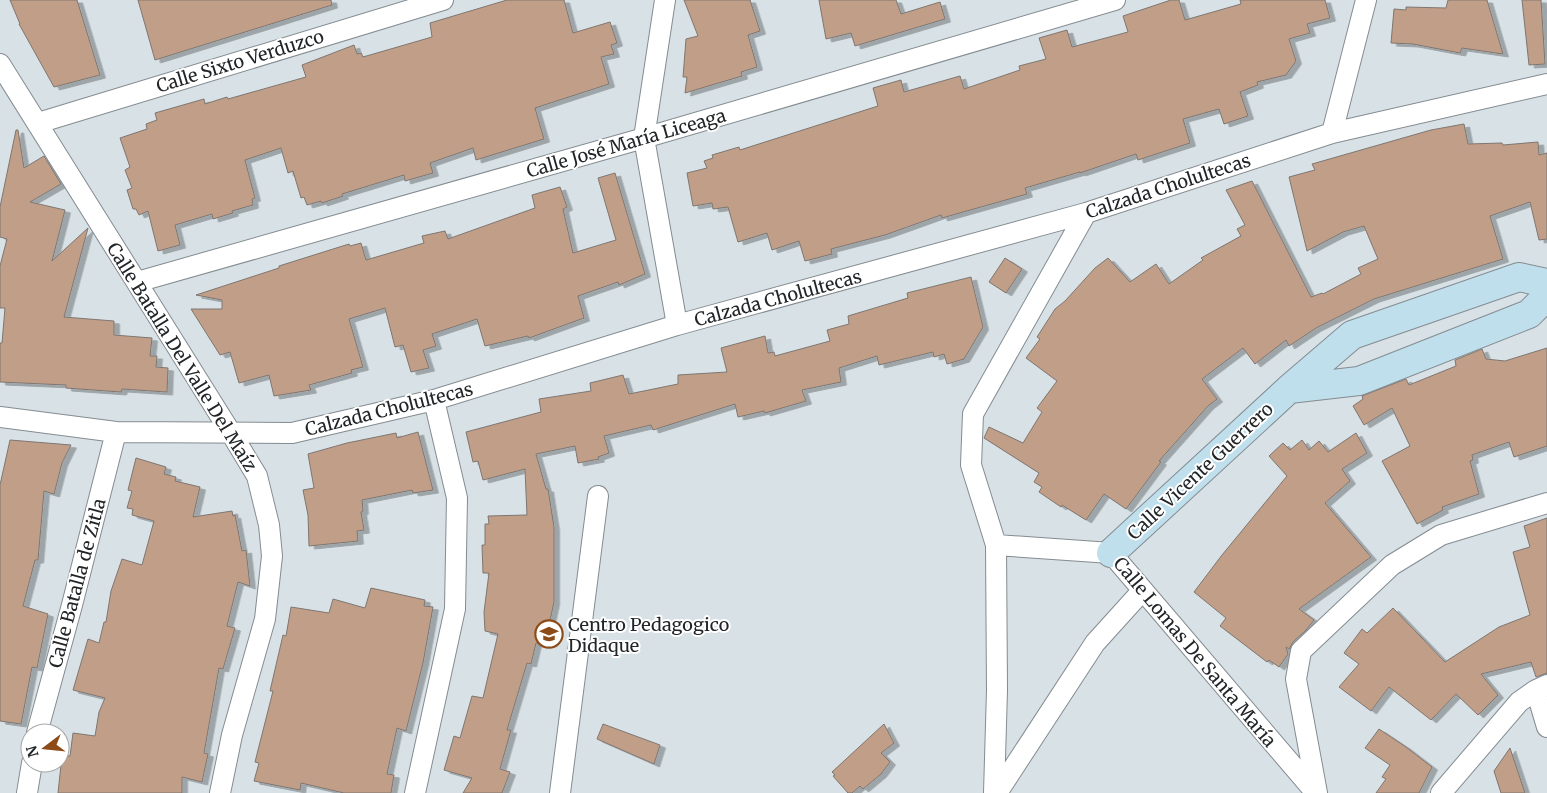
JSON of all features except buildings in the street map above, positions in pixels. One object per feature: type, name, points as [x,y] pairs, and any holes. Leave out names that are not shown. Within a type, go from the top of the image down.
[{"type":"street","name":"Calle Sixto Verduzco","points":[[38,122],[443,0]]},
{"type":"street","points":[[665,0],[644,138],[677,326]]},
{"type":"street","name":"Calle José María Liceaga","points":[[137,282],[644,138],[1115,0]]},
{"type":"street","points":[[1332,133],[1366,0]]},
{"type":"street","name":"Calle Batalla Del Valle Del Maíz","points":[[0,64],[38,122],[257,476],[268,525],[272,556],[264,619],[232,735],[220,793]]},
{"type":"street","name":"Calzada Cholultecas","points":[[0,416],[116,432],[292,433],[434,400],[677,326],[1086,213],[1332,133],[1547,84]]},
{"type":"street","points":[[996,793],[996,545],[971,465],[973,414],[1086,213]]},
{"type":"street","name":"Calle Vicente Guerrero","points":[[1111,553],[1352,334],[1519,277],[1547,284]]},
{"type":"street","name":"Calle Vicente Guerrero","points":[[1289,390],[1359,381],[1529,314],[1547,296]]},
{"type":"street","points":[[415,793],[455,609],[457,498],[434,400]]},
{"type":"street","name":"Calle Batalla de Zitla","points":[[40,723],[116,432]]},
{"type":"street","points":[[560,793],[598,496]]},
{"type":"street","points":[[1316,793],[1296,679],[1301,652],[1392,565],[1441,535],[1547,503]]},
{"type":"street","name":"Calle Lomas De Santa María","points":[[996,545],[1111,553],[1316,793]]},
{"type":"street","points":[[996,793],[1095,643],[1142,591]]},
{"type":"street","points":[[1442,793],[1519,702],[1541,688],[1547,727]]},
{"type":"street","points":[[27,793],[30,773]]},
{"type":"place","name":"Centro Pedagogico Didaque","points":[[549,634]]}]
